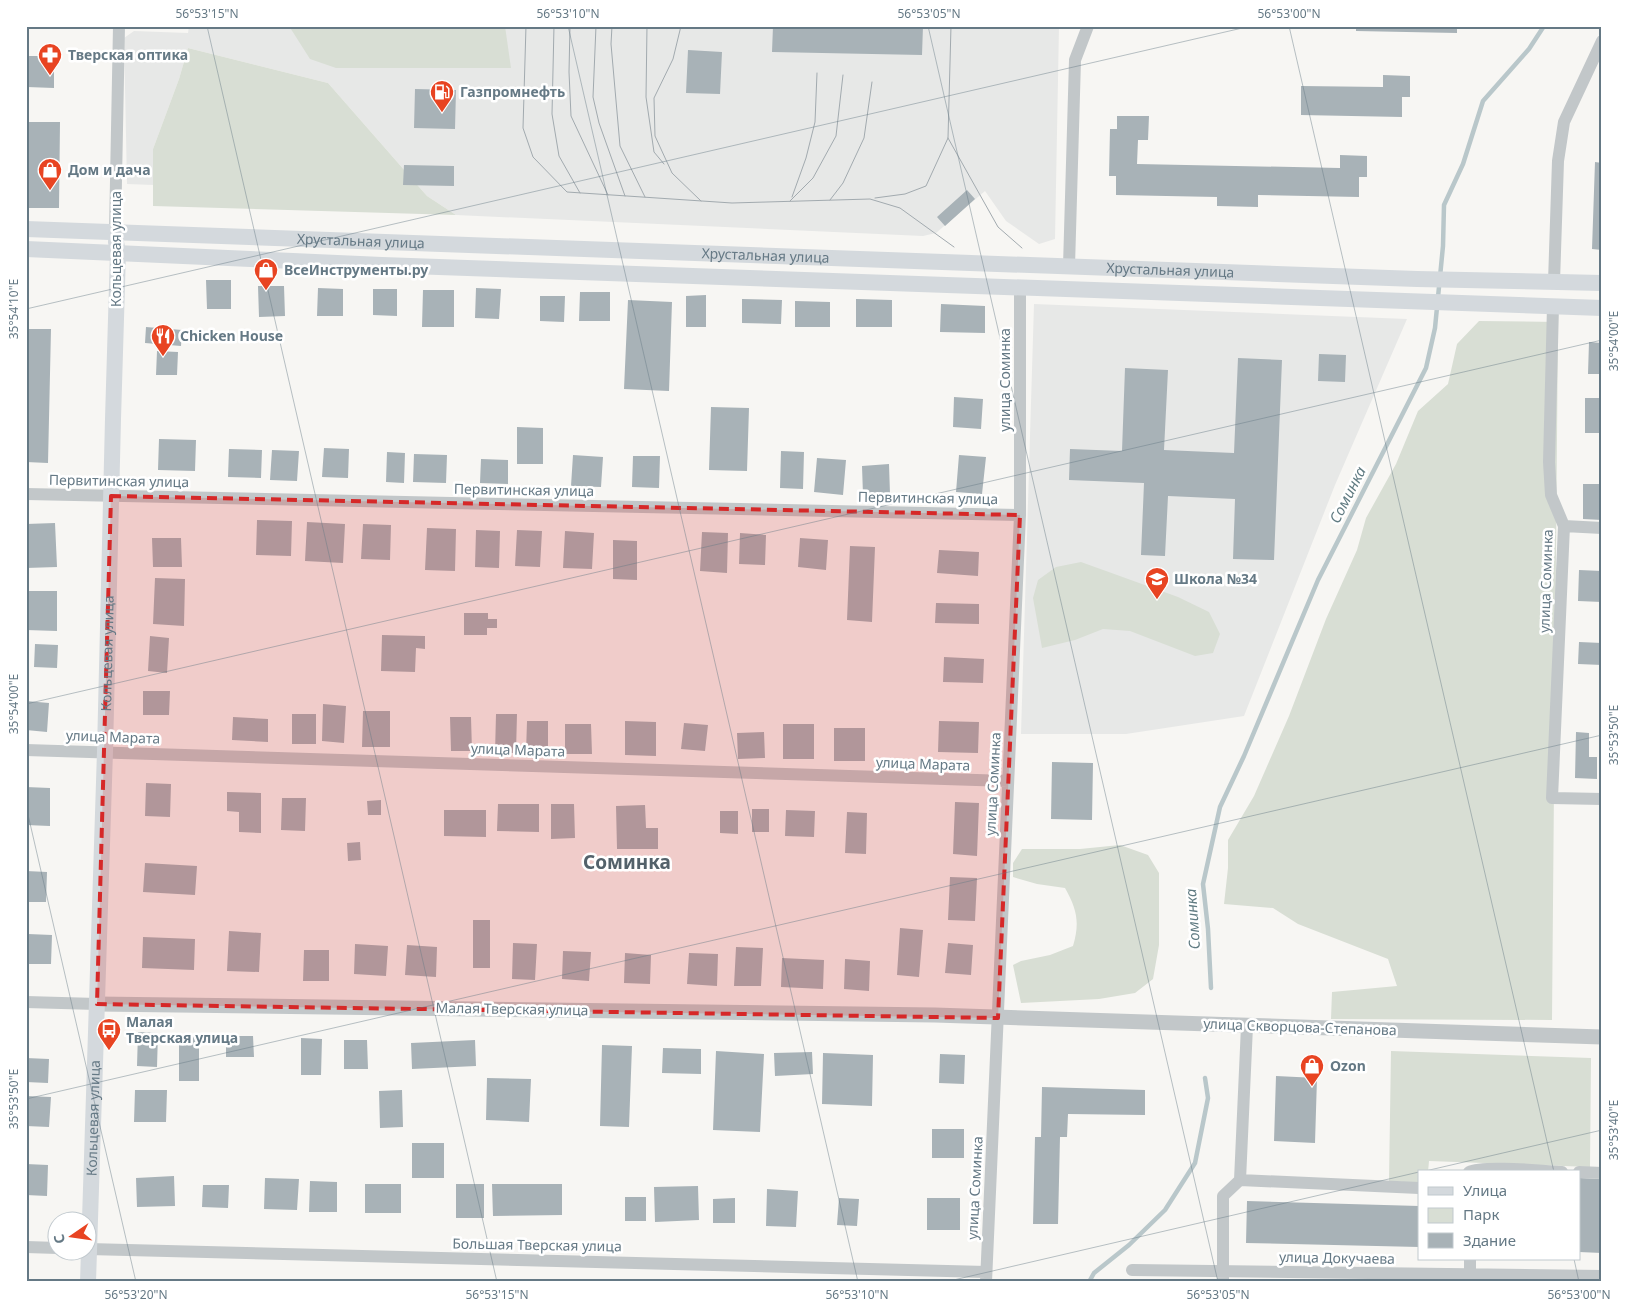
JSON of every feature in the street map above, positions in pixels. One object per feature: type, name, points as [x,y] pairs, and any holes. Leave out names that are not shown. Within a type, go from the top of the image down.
[{"type":"main road","name":"Хрустальная улица","points":[[26,229],[1506,282],[1602,283]]},
{"type":"main road","name":"Кольцевая улица","points":[[89,1210],[105,752],[118,252],[114,232]]},
{"type":"main road","name":"Хрустальная улица","points":[[26,249],[382,265],[1602,308]]},
{"type":"main road","points":[[1020,264],[1020,287]]},
{"type":"main road","points":[[1069,266],[1069,289]]},
{"type":"main road","points":[[1534,306],[1549,295],[1554,282]]},
{"type":"main road","points":[[1553,306],[1561,291],[1567,285],[1575,282]]},
{"type":"main road","name":"Кольцевая улица","points":[[88,1260],[88,1282]]},
{"type":"street","name":"Кольцевая улица","points":[[114,232],[119,26]]},
{"type":"street","points":[[1069,266],[1076,60],[1088,26]]},
{"type":"street","points":[[1554,282],[1558,160],[1564,122],[1602,41]]},
{"type":"street","name":"улица Соминка","points":[[986,1277],[1020,515],[1020,287]]},
{"type":"street","name":"улица Соминка","points":[[1553,306],[1549,462],[1551,496],[1564,526],[1552,798],[1602,799]]},
{"type":"street","name":"Первитинская улица","points":[[26,494],[1020,515]]},
{"type":"street","points":[[1564,526],[1602,528]]},
{"type":"street","name":"улица Марата","points":[[26,750],[1008,782]]},
{"type":"street","name":"Малая Тверская улица","points":[[26,1002],[935,1015],[998,1018]]},
{"type":"street","name":"улица Скворцова-Степанова","points":[[998,1018],[1602,1037]]},
{"type":"street","points":[[1223,1277],[1223,1196],[1240,1180],[1247,1026]]},
{"type":"street","points":[[1580,1172],[1602,1173]]},
{"type":"street","points":[[1240,1180],[1418,1188]]},
{"type":"street","points":[[26,1247],[48,1248]]},
{"type":"street","name":"Большая Тверская улица","points":[[98,1249],[986,1277]]},
{"type":"street","points":[[1470,1260],[1470,1278]]},
{"type":"street","name":"улица Докучаева","points":[[1132,1270],[1223,1277],[1470,1278],[1602,1276]]},
{"type":"highlighted area","points":[[111,496],[1020,515],[998,1018],[97,1004]]},
{"type":"shaded area","points":[[189,26],[1059,26],[1055,239],[1039,244],[1006,221],[985,191],[936,233],[923,236],[456,215],[427,196],[328,83],[188,48],[179,79],[153,149],[154,185],[127,184],[124,38],[134,31],[188,33]]},
{"type":"shaded area","name":"Школа №34","points":[[1034,304],[1407,319],[1335,485],[1244,716],[1126,734],[1021,734]]},
{"type":"green space","points":[[289,26],[505,26],[511,68],[336,68],[310,59]]},
{"type":"green space","points":[[188,48],[328,83],[427,196],[456,215],[153,206],[153,149],[179,79]]},
{"type":"green space","points":[[1479,321],[1558,322],[1552,1020],[1331,1019],[1332,992],[1397,986],[1388,959],[1298,924],[1273,908],[1224,904],[1228,868],[1228,840],[1254,796],[1289,716],[1326,619],[1357,550],[1366,518],[1396,464],[1418,411],[1448,384],[1457,344]]},
{"type":"green space","points":[[1081,562],[1178,597],[1209,612],[1220,634],[1213,653],[1195,656],[1130,631],[1103,629],[1075,640],[1042,648],[1033,598],[1038,580],[1056,567]]},
{"type":"green space","points":[[1120,845],[1148,855],[1159,873],[1159,945],[1153,979],[1135,993],[1099,999],[1021,1003],[1013,965],[1021,961],[1050,955],[1073,946],[1077,923],[1075,910],[1065,888],[1037,884],[1013,877],[1013,863],[1022,849],[1080,849]]},
{"type":"green space","points":[[1391,1051],[1591,1058],[1590,1167],[1429,1161],[1428,1170],[1418,1170],[1418,1183],[1389,1181]]},
{"type":"building","points":[[773,26],[923,26],[922,55],[772,52]]},
{"type":"building","points":[[1356,26],[1457,26],[1457,33],[1356,31]]},
{"type":"building","points":[[688,50],[722,52],[720,94],[686,93]]},
{"type":"building","points":[[28,56],[54,56],[54,88],[27,87]]},
{"type":"building","points":[[1383,75],[1410,76],[1410,97],[1402,97],[1402,117],[1301,115],[1301,86],[1383,87]]},
{"type":"building","points":[[415,89],[456,90],[455,129],[414,128]]},
{"type":"building","points":[[1117,116],[1149,116],[1148,140],[1138,140],[1137,164],[1340,168],[1340,155],[1367,156],[1367,177],[1359,177],[1359,197],[1258,195],[1258,207],[1217,206],[1217,197],[1116,195],[1116,176],[1109,176],[1110,129],[1117,129]]},
{"type":"building","points":[[26,122],[60,122],[59,208],[26,208]]},
{"type":"building","points":[[1595,162],[1602,163],[1602,250],[1592,249]]},
{"type":"building","points":[[404,165],[454,166],[454,186],[403,185]]},
{"type":"building","points":[[967,190],[975,199],[945,226],[937,217]]},
{"type":"building","points":[[206,280],[231,280],[231,309],[207,309]]},
{"type":"building","points":[[258,286],[284,286],[285,316],[259,317]]},
{"type":"building","points":[[318,288],[343,289],[343,316],[317,316]]},
{"type":"building","points":[[476,288],[501,289],[499,319],[475,318]]},
{"type":"building","points":[[373,289],[397,289],[397,316],[373,315]]},
{"type":"building","points":[[423,290],[454,290],[454,327],[422,327]]},
{"type":"building","points":[[580,292],[610,292],[610,321],[579,321]]},
{"type":"building","points":[[706,295],[706,327],[686,327],[686,296]]},
{"type":"building","points":[[540,296],[565,296],[564,322],[540,321]]},
{"type":"building","points":[[742,299],[782,300],[781,324],[742,323]]},
{"type":"building","points":[[856,299],[892,300],[892,327],[856,327]]},
{"type":"building","points":[[628,300],[672,302],[669,391],[624,389]]},
{"type":"building","points":[[795,301],[830,302],[830,327],[795,327]]},
{"type":"building","points":[[941,304],[985,306],[985,333],[940,332]]},
{"type":"building","points":[[146,327],[182,330],[181,346],[145,343]]},
{"type":"building","points":[[26,329],[51,329],[48,463],[26,462]]},
{"type":"building","points":[[1589,342],[1602,343],[1602,374],[1588,374]]},
{"type":"building","points":[[157,351],[178,352],[177,375],[156,375]]},
{"type":"building","points":[[1319,354],[1346,355],[1345,382],[1318,381]]},
{"type":"building","points":[[1238,358],[1282,360],[1274,560],[1233,559],[1235,499],[1168,496],[1165,556],[1141,555],[1144,483],[1069,480],[1070,449],[1122,451],[1125,368],[1168,370],[1164,450],[1234,453]]},
{"type":"building","points":[[954,397],[983,399],[981,429],[953,427]]},
{"type":"building","points":[[1585,398],[1602,398],[1602,433],[1585,433]]},
{"type":"building","points":[[711,407],[749,408],[747,471],[709,470]]},
{"type":"building","points":[[517,427],[543,428],[543,464],[517,464]]},
{"type":"building","points":[[159,439],[196,440],[195,471],[158,470]]},
{"type":"building","points":[[324,448],[349,449],[348,478],[322,477]]},
{"type":"building","points":[[229,449],[262,450],[261,478],[228,477]]},
{"type":"building","points":[[272,450],[299,451],[297,481],[270,480]]},
{"type":"building","points":[[781,451],[804,452],[803,489],[780,488]]},
{"type":"building","points":[[387,452],[405,453],[404,483],[386,482]]},
{"type":"building","points":[[414,454],[447,455],[446,483],[413,482]]},
{"type":"building","points":[[573,455],[603,457],[601,487],[571,486]]},
{"type":"building","points":[[959,455],[986,457],[982,494],[956,492]]},
{"type":"building","points":[[633,456],[660,456],[659,488],[632,487]]},
{"type":"building","points":[[817,458],[846,460],[843,495],[814,492]]},
{"type":"building","points":[[481,459],[508,460],[508,484],[480,483]]},
{"type":"building","points":[[889,464],[890,494],[863,495],[862,466]]},
{"type":"building","points":[[1583,484],[1602,484],[1602,520],[1583,519]]},
{"type":"building","points":[[257,520],[292,521],[291,556],[256,555]]},
{"type":"building","points":[[307,522],[345,524],[343,563],[305,561]]},
{"type":"building","points":[[55,523],[57,567],[26,568],[26,524]]},
{"type":"building","points":[[363,524],[391,525],[390,560],[361,559]]},
{"type":"building","points":[[427,528],[456,529],[455,571],[425,570]]},
{"type":"building","points":[[476,530],[500,531],[499,568],[475,567]]},
{"type":"building","points":[[517,530],[542,531],[540,567],[515,566]]},
{"type":"building","points":[[565,531],[594,533],[592,569],[563,568]]},
{"type":"building","points":[[702,532],[728,533],[727,573],[700,571]]},
{"type":"building","points":[[740,533],[766,535],[765,565],[739,564]]},
{"type":"building","points":[[152,538],[181,538],[182,567],[153,567]]},
{"type":"building","points":[[800,538],[828,540],[826,570],[798,567]]},
{"type":"building","points":[[613,540],[637,541],[637,580],[613,579]]},
{"type":"building","points":[[850,546],[875,547],[872,622],[847,620]]},
{"type":"building","points":[[939,550],[979,552],[978,576],[937,573]]},
{"type":"building","points":[[1579,570],[1602,571],[1602,602],[1578,601]]},
{"type":"building","points":[[155,578],[185,579],[184,626],[153,624]]},
{"type":"building","points":[[26,591],[57,591],[57,631],[26,630]]},
{"type":"building","points":[[936,603],[979,604],[979,624],[935,623]]},
{"type":"building","points":[[464,613],[488,613],[488,619],[497,619],[497,628],[487,628],[487,635],[464,635]]},
{"type":"building","points":[[382,635],[425,636],[425,649],[416,648],[415,672],[381,671]]},
{"type":"building","points":[[150,636],[169,638],[167,673],[148,671]]},
{"type":"building","points":[[1579,642],[1602,643],[1602,665],[1578,664]]},
{"type":"building","points":[[35,644],[58,645],[57,668],[34,667]]},
{"type":"building","points":[[944,657],[984,659],[983,683],[943,682]]},
{"type":"building","points":[[143,691],[170,691],[169,715],[143,715]]},
{"type":"building","points":[[26,701],[49,703],[47,732],[26,730]]},
{"type":"building","points":[[323,704],[346,706],[344,743],[322,741]]},
{"type":"building","points":[[363,711],[390,711],[390,747],[362,747]]},
{"type":"building","points":[[292,714],[316,714],[316,744],[292,744]]},
{"type":"building","points":[[496,714],[517,714],[516,753],[495,753]]},
{"type":"building","points":[[233,717],[268,719],[268,742],[232,740]]},
{"type":"building","points":[[450,717],[471,717],[472,751],[451,751]]},
{"type":"building","points":[[527,721],[548,721],[548,754],[526,753]]},
{"type":"building","points":[[625,721],[656,722],[656,756],[625,755]]},
{"type":"building","points":[[939,721],[979,722],[978,753],[938,752]]},
{"type":"building","points":[[684,723],[708,725],[705,751],[681,749]]},
{"type":"building","points":[[565,724],[591,724],[592,754],[565,754]]},
{"type":"building","points":[[783,724],[814,724],[814,759],[783,759]]},
{"type":"building","points":[[834,728],[865,728],[865,761],[834,761]]},
{"type":"building","points":[[764,732],[765,758],[738,759],[737,733]]},
{"type":"building","points":[[1576,732],[1589,733],[1589,757],[1597,757],[1597,779],[1575,778]]},
{"type":"building","points":[[1052,762],[1093,763],[1092,820],[1051,819]]},
{"type":"building","points":[[146,783],[171,784],[170,817],[145,816]]},
{"type":"building","points":[[26,787],[50,788],[50,826],[26,825]]},
{"type":"building","points":[[227,792],[261,793],[261,833],[239,832],[239,812],[227,811]]},
{"type":"building","points":[[282,798],[306,798],[305,831],[281,830]]},
{"type":"building","points":[[381,800],[381,815],[368,815],[367,801]]},
{"type":"building","points":[[955,802],[979,803],[977,856],[953,854]]},
{"type":"building","points":[[498,804],[539,804],[539,832],[497,831]]},
{"type":"building","points":[[551,804],[574,804],[575,838],[551,839]]},
{"type":"building","points":[[645,805],[646,828],[658,828],[658,849],[617,849],[616,806]]},
{"type":"building","points":[[752,809],[769,809],[769,832],[752,832]]},
{"type":"building","points":[[444,810],[486,810],[486,837],[444,836]]},
{"type":"building","points":[[786,810],[815,811],[814,837],[785,836]]},
{"type":"building","points":[[720,811],[738,811],[738,834],[720,833]]},
{"type":"building","points":[[847,812],[867,813],[866,854],[845,853]]},
{"type":"building","points":[[360,842],[361,860],[348,861],[347,843]]},
{"type":"building","points":[[145,863],[197,866],[195,895],[143,892]]},
{"type":"building","points":[[26,871],[47,872],[46,902],[26,902]]},
{"type":"building","points":[[950,877],[977,878],[975,921],[948,920]]},
{"type":"building","points":[[473,920],[490,920],[490,968],[473,968]]},
{"type":"building","points":[[900,928],[923,930],[919,977],[897,975]]},
{"type":"building","points":[[229,931],[261,933],[259,972],[227,971]]},
{"type":"building","points":[[28,934],[52,935],[51,964],[28,964]]},
{"type":"building","points":[[143,937],[195,939],[194,970],[142,968]]},
{"type":"building","points":[[513,943],[537,944],[535,980],[512,979]]},
{"type":"building","points":[[948,943],[973,945],[971,975],[945,973]]},
{"type":"building","points":[[355,944],[388,946],[386,976],[354,974]]},
{"type":"building","points":[[407,945],[437,947],[436,977],[405,975]]},
{"type":"building","points":[[736,947],[763,948],[761,986],[734,986]]},
{"type":"building","points":[[304,950],[329,950],[329,981],[303,981]]},
{"type":"building","points":[[563,951],[591,952],[589,981],[562,979]]},
{"type":"building","points":[[625,953],[651,955],[650,984],[624,983]]},
{"type":"building","points":[[689,953],[718,954],[717,986],[687,984]]},
{"type":"building","points":[[782,958],[824,960],[823,989],[781,987]]},
{"type":"building","points":[[845,959],[870,961],[869,991],[844,989]]},
{"type":"building","points":[[138,1032],[158,1033],[157,1067],[137,1066]]},
{"type":"building","points":[[179,1036],[199,1036],[199,1081],[179,1081]]},
{"type":"building","points":[[226,1036],[253,1036],[254,1057],[226,1057]]},
{"type":"building","points":[[301,1038],[322,1039],[321,1075],[301,1075]]},
{"type":"building","points":[[344,1040],[367,1040],[368,1069],[344,1069]]},
{"type":"building","points":[[475,1040],[476,1066],[412,1069],[411,1043]]},
{"type":"building","points":[[602,1045],[632,1046],[629,1127],[600,1126]]},
{"type":"building","points":[[663,1048],[701,1049],[701,1074],[662,1073]]},
{"type":"building","points":[[716,1051],[764,1054],[760,1132],[713,1130]]},
{"type":"building","points":[[812,1052],[813,1074],[775,1076],[774,1053]]},
{"type":"building","points":[[823,1053],[873,1055],[872,1106],[822,1104]]},
{"type":"building","points":[[940,1054],[965,1055],[964,1084],[939,1083]]},
{"type":"building","points":[[26,1058],[49,1059],[48,1083],[26,1082]]},
{"type":"building","points":[[1276,1076],[1317,1078],[1315,1143],[1274,1141]]},
{"type":"building","points":[[487,1078],[531,1079],[529,1122],[486,1120]]},
{"type":"building","points":[[1042,1087],[1145,1090],[1145,1115],[1068,1114],[1067,1137],[1060,1137],[1058,1224],[1033,1224],[1035,1137],[1041,1137]]},
{"type":"building","points":[[135,1090],[167,1090],[166,1122],[134,1122]]},
{"type":"building","points":[[402,1090],[403,1127],[380,1128],[379,1091]]},
{"type":"building","points":[[26,1096],[51,1097],[49,1127],[26,1126]]},
{"type":"building","points":[[932,1129],[964,1129],[964,1158],[932,1158]]},
{"type":"building","points":[[412,1143],[444,1143],[444,1178],[412,1178]]},
{"type":"building","points":[[26,1164],[48,1165],[47,1196],[26,1195]]},
{"type":"building","points":[[174,1176],[175,1206],[137,1207],[136,1178]]},
{"type":"building","points":[[265,1178],[299,1179],[297,1210],[264,1209]]},
{"type":"building","points":[[1580,1178],[1602,1179],[1602,1253],[1580,1252]]},
{"type":"building","points":[[310,1181],[337,1182],[337,1212],[309,1212]]},
{"type":"building","points":[[365,1184],[401,1184],[401,1213],[365,1213]]},
{"type":"building","points":[[456,1184],[484,1184],[484,1218],[456,1218]]},
{"type":"building","points":[[492,1184],[562,1184],[562,1215],[493,1216]]},
{"type":"building","points":[[203,1185],[229,1185],[228,1208],[202,1207]]},
{"type":"building","points":[[698,1186],[699,1220],[655,1222],[654,1187]]},
{"type":"building","points":[[767,1189],[798,1191],[796,1227],[766,1226]]},
{"type":"building","points":[[625,1197],[646,1197],[646,1221],[625,1221]]},
{"type":"building","points":[[735,1198],[735,1223],[713,1223],[713,1199]]},
{"type":"building","points":[[839,1198],[859,1199],[857,1226],[837,1225]]},
{"type":"building","points":[[927,1198],[960,1198],[960,1230],[927,1230]]},
{"type":"building","points":[[1247,1201],[1418,1206],[1418,1247],[1246,1243]]},
{"type":"waterway","name":"Соминка","points":[[1211,988],[1208,929],[1203,884],[1220,807],[1244,756],[1318,580],[1426,368],[1435,328],[1443,246],[1444,205],[1463,164],[1483,101],[1529,49],[1544,26]]},
{"type":"waterway","name":"Соминка","points":[[1089,1282],[1094,1273],[1129,1245],[1165,1210],[1195,1163],[1208,1098],[1205,1078]]},
{"type":"tram line","points":[[526,26],[523,128],[533,157],[567,192],[732,203],[870,199],[900,208],[954,247]]},
{"type":"tram line","points":[[554,26],[552,114],[559,156],[580,193]]},
{"type":"tram line","points":[[570,26],[569,72],[571,116],[608,195]]},
{"type":"tram line","points":[[596,26],[593,97],[599,123],[625,196]]},
{"type":"tram line","points":[[612,26],[611,44],[620,146],[645,197]]},
{"type":"tram line","points":[[647,26],[646,97],[654,152],[664,164]]},
{"type":"tram line","points":[[681,26],[673,59],[654,98],[655,136],[672,173],[701,201]]},
{"type":"tram line","points":[[875,198],[905,194],[926,186],[948,138],[951,26]]},
{"type":"tram line","points":[[792,197],[806,158],[815,122],[817,73]]},
{"type":"tram line","points":[[790,201],[813,178],[836,136],[843,75]]},
{"type":"tram line","points":[[830,200],[843,183],[864,138],[872,82]]},
{"type":"tram line","points":[[948,138],[998,227],[1022,248]]},
{"type":"place","name":"Тверская оптика","points":[[50,76]]},
{"type":"place","name":"Газпромнефть","points":[[442,113]]},
{"type":"place","name":"Дом и дача","points":[[50,191]]},
{"type":"place","name":"ВсеИнструменты.ру","points":[[266,291]]},
{"type":"place","name":"Chicken House","points":[[163,357]]},
{"type":"place","name":"Школа №34","points":[[1157,600]]},
{"type":"place","name":"Малая Тверская улица","points":[[109,1051]]},
{"type":"place","name":"Ozon","points":[[1312,1087]]},
{"type":"district","name":"Соминка","points":[[627,862]]}]
